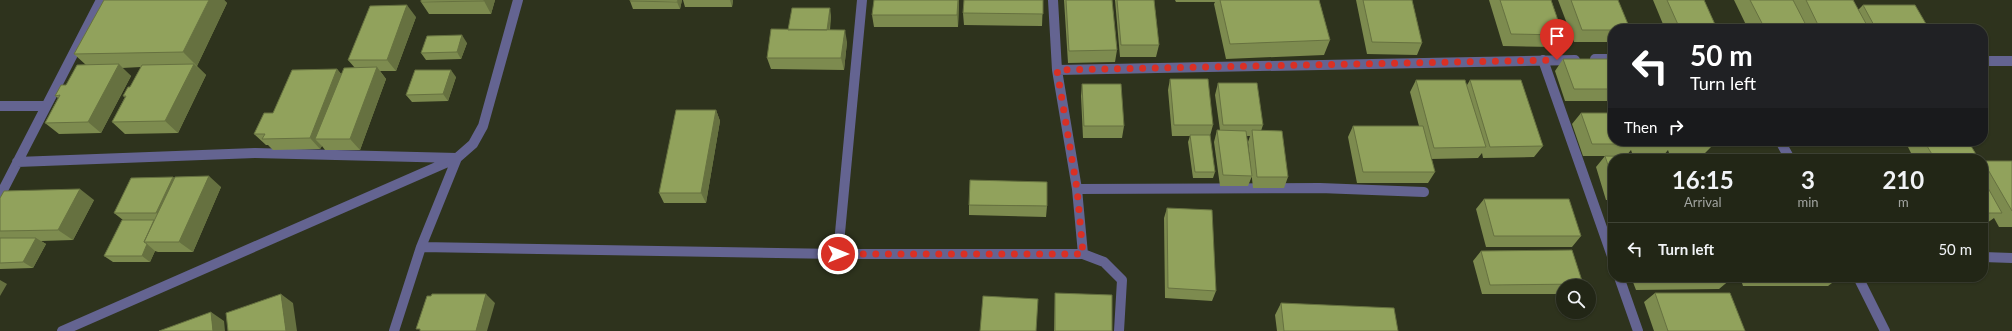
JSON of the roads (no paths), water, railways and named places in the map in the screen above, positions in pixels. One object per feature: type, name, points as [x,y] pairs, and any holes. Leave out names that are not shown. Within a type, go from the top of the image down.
[{"type":"street","points":[[0,196],[101,0]]},
{"type":"street","points":[[62,331],[457,158],[468,151],[478,138],[483,126],[518,0]]},
{"type":"street","points":[[838,254],[862,0]]},
{"type":"street","points":[[1053,0],[1057,70],[1077,189],[1083,254]]},
{"type":"street","points":[[1057,70],[1608,59]]},
{"type":"street","points":[[1543,60],[1608,245]]},
{"type":"street","points":[[1988,61],[2012,61]]},
{"type":"street","points":[[0,106],[46,106]]},
{"type":"street","points":[[17,162],[255,153],[457,158]]},
{"type":"street","points":[[394,331],[422,247],[457,158]]},
{"type":"street","points":[[1077,189],[1320,188],[1424,192]]},
{"type":"street","points":[[422,247],[838,254],[1083,254],[1104,262],[1122,280],[1119,331]]},
{"type":"street","points":[[1988,257],[2012,258]]},
{"type":"street","points":[[1621,282],[1638,331]]},
{"type":"street","points":[[1860,282],[1885,331]]}]
